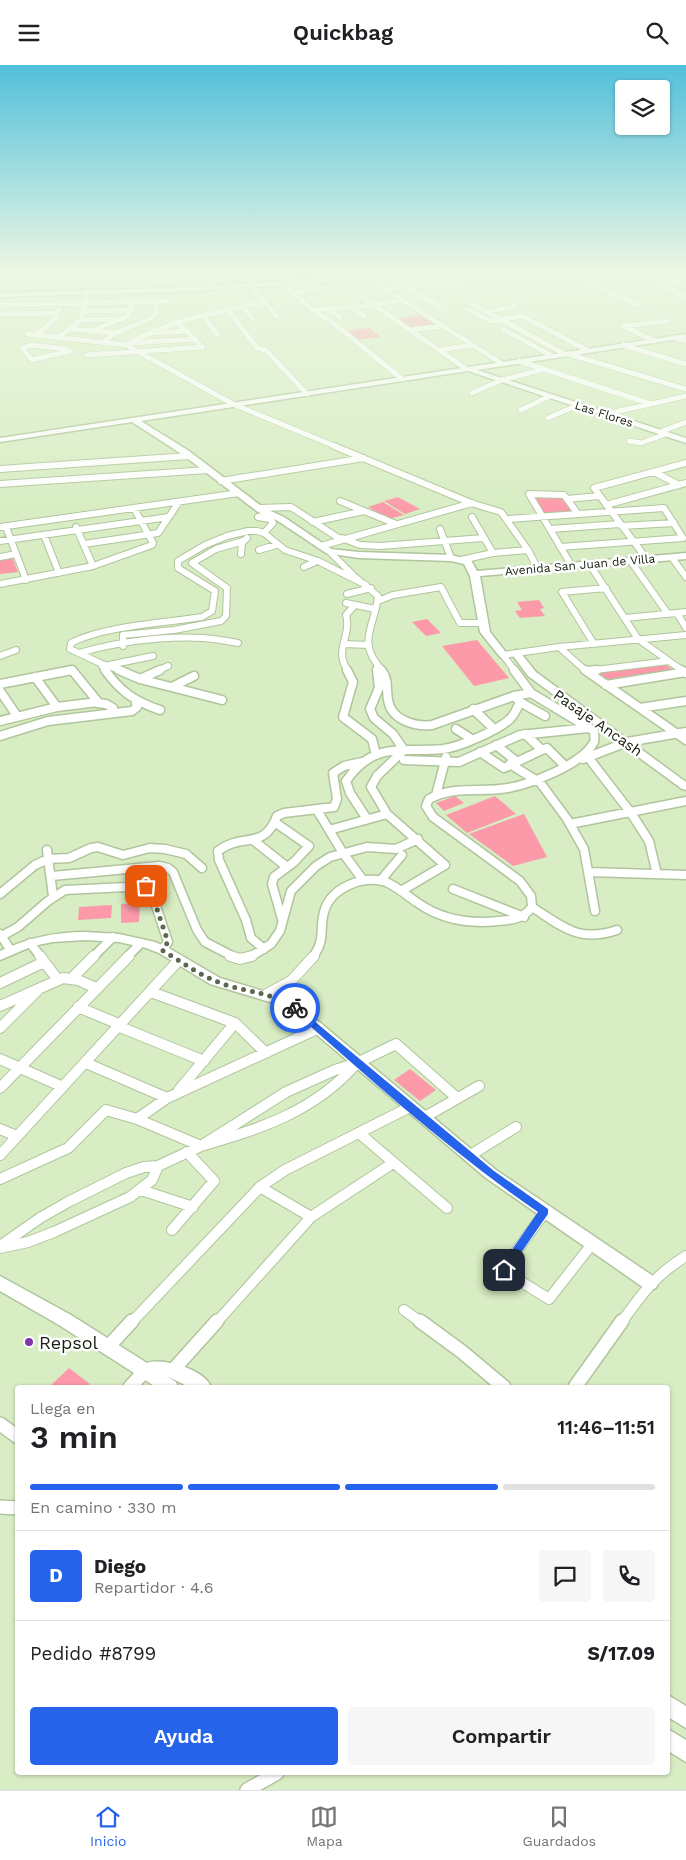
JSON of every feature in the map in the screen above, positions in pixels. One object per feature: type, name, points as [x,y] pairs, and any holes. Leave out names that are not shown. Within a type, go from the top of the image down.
[{"type":"street","points":[[25,352],[32,360],[64,352]]},
{"type":"street","points":[[87,355],[119,352]]},
{"type":"street","points":[[141,352],[235,405],[473,503],[501,512],[528,550],[538,570]]},
{"type":"street","points":[[268,352],[307,394]]},
{"type":"street","points":[[370,352],[402,379]]},
{"type":"street","points":[[443,352],[466,368]]},
{"type":"street","points":[[485,352],[501,363]]},
{"type":"street","points":[[546,352],[552,356]]},
{"type":"street","points":[[563,352],[686,389]]},
{"type":"street","points":[[0,440],[576,352]]},
{"type":"street","points":[[648,352],[686,364]]},
{"type":"street","points":[[519,361],[651,404]]},
{"type":"street","name":"Las Flores","points":[[466,368],[686,441]]},
{"type":"street","points":[[472,393],[502,380],[545,369]]},
{"type":"street","points":[[521,410],[550,396]]},
{"type":"street","points":[[605,414],[686,396]]},
{"type":"street","points":[[548,418],[578,405]]},
{"type":"street","points":[[134,420],[189,456],[239,493],[257,515],[270,519],[273,523],[264,533]]},
{"type":"street","points":[[629,441],[641,443],[686,422]]},
{"type":"street","points":[[0,469],[189,456]]},
{"type":"street","points":[[222,481],[364,458]]},
{"type":"street","points":[[648,561],[594,488],[686,463]]},
{"type":"street","points":[[76,464],[76,480]]},
{"type":"street","points":[[0,485],[208,470]]},
{"type":"street","points":[[654,471],[686,493]]},
{"type":"street","points":[[606,505],[686,483]]},
{"type":"street","points":[[26,579],[11,540],[3,527],[239,493]]},
{"type":"street","points":[[572,567],[529,494],[564,495],[578,514]]},
{"type":"street","points":[[567,499],[599,495]]},
{"type":"street","points":[[340,501],[396,524]]},
{"type":"street","points":[[84,544],[147,535],[161,531],[179,502]]},
{"type":"street","points":[[325,548],[341,539],[473,503]]},
{"type":"street","points":[[257,515],[291,507],[313,523],[341,539],[360,545],[380,546],[484,538]]},
{"type":"street","points":[[0,584],[93,566],[152,545],[154,543],[147,535],[134,508]]},
{"type":"street","points":[[507,519],[664,508],[683,538],[560,547]]},
{"type":"street","points":[[313,523],[364,511]]},
{"type":"street","points":[[257,515],[269,515],[282,519],[325,548],[378,596],[369,645],[370,659],[384,673],[389,705],[399,716],[411,724],[419,726],[439,723],[473,709],[517,699],[532,693]]},
{"type":"street","points":[[72,517],[93,566]]},
{"type":"street","points":[[0,541],[169,517]]},
{"type":"street","points":[[472,517],[493,553]]},
{"type":"street","points":[[550,529],[674,523]]},
{"type":"street","points":[[440,529],[456,559],[468,562],[474,575],[486,634],[532,693],[589,728],[596,736],[596,741],[588,751],[537,780]]},
{"type":"street","points":[[222,700],[140,679],[70,649],[71,643],[92,634],[202,617],[212,611],[214,589],[181,571],[178,564],[182,559],[205,546],[244,531],[250,530],[264,533],[276,545],[290,553],[317,561],[368,587]]},
{"type":"street","points":[[241,554],[244,541],[248,537],[244,531]]},
{"type":"street","points":[[44,535],[59,573]]},
{"type":"street","points":[[123,645],[124,635],[174,630],[221,621],[226,616],[227,588],[220,581],[198,569],[192,563],[229,543],[244,541]]},
{"type":"street","points":[[259,550],[276,545]]},
{"type":"street","points":[[325,548],[359,555],[456,559],[528,550]]},
{"type":"street","points":[[0,557],[16,554]]},
{"type":"street","name":"Avenida San Juan de Villa","points":[[474,575],[686,557]]},
{"type":"street","name":"Avenida San Juan de Villa","points":[[590,566],[686,557]]},
{"type":"street","points":[[673,559],[686,577]]},
{"type":"street","points":[[304,567],[317,561]]},
{"type":"street","points":[[632,563],[668,614]]},
{"type":"street","points":[[590,566],[626,618],[638,639],[686,672]]},
{"type":"street","points":[[347,594],[368,587]]},
{"type":"street","points":[[378,601],[393,595],[440,587],[460,623],[483,623]]},
{"type":"street","points":[[594,644],[562,592],[606,588]]},
{"type":"street","points":[[375,609],[350,604],[346,615],[348,622],[341,657],[342,664],[352,677],[353,684],[344,707],[344,717],[372,739],[376,755]]},
{"type":"street","points":[[626,618],[686,612]]},
{"type":"street","points":[[677,613],[686,628]]},
{"type":"street","points":[[502,655],[559,647],[686,635]]},
{"type":"street","points":[[79,653],[98,648],[151,640],[203,638],[238,643]]},
{"type":"street","points":[[344,644],[369,645]]},
{"type":"street","points":[[559,647],[572,660],[606,685],[686,740]]},
{"type":"street","points":[[0,656],[16,650]]},
{"type":"street","name":"Pasaje Ancash","points":[[516,653],[532,674],[686,787]]},
{"type":"street","points":[[109,665],[153,656]]},
{"type":"street","points":[[587,671],[670,661]]},
{"type":"street","points":[[100,663],[117,686],[134,699],[160,710]]},
{"type":"street","points":[[140,679],[168,666]]},
{"type":"street","points":[[377,668],[379,689],[370,709],[374,719],[394,734],[403,749]]},
{"type":"street","points":[[0,684],[72,670],[96,699],[97,703]]},
{"type":"street","points":[[606,685],[686,672]]},
{"type":"street","points":[[35,677],[57,707]]},
{"type":"street","points":[[172,687],[194,677]]},
{"type":"street","points":[[0,691],[17,716]]},
{"type":"street","points":[[0,736],[17,729],[59,719],[132,711],[137,707],[134,699]]},
{"type":"street","points":[[517,699],[545,716]]},
{"type":"street","points":[[264,949],[251,938],[246,921],[219,860],[218,851],[228,842],[252,840],[267,836],[276,823],[277,816],[285,812],[328,809],[336,805],[337,796],[332,777],[333,773],[344,766],[362,762],[391,749],[447,749],[507,721],[516,711],[517,699]]},
{"type":"street","points":[[640,708],[686,701]]},
{"type":"street","points":[[0,721],[57,707],[97,703],[106,704],[113,708]]},
{"type":"street","points":[[473,709],[493,728]]},
{"type":"street","points":[[501,724],[523,734],[542,750]]},
{"type":"street","points":[[404,760],[459,762],[523,734],[589,728]]},
{"type":"street","points":[[456,729],[470,738]]},
{"type":"street","points":[[568,764],[627,742],[686,732]]},
{"type":"street","points":[[267,994],[284,987],[314,954],[323,934],[323,916],[328,900],[337,893],[363,881],[381,880],[388,882],[424,908],[455,920],[488,923],[524,917],[532,907],[531,896],[520,881],[429,813],[427,802],[436,795],[498,790],[537,780],[591,761],[617,749],[627,742]]},
{"type":"street","points":[[496,745],[513,763],[537,780],[570,824],[584,849],[595,911]]},
{"type":"street","points":[[480,753],[504,768],[547,748],[568,764]]},
{"type":"street","points":[[401,891],[445,865],[388,814],[372,787],[380,773],[397,759],[403,749]]},
{"type":"street","points":[[436,795],[446,761],[447,749]]},
{"type":"street","points":[[591,761],[631,813],[650,844],[657,874]]},
{"type":"street","points":[[362,762],[352,771],[346,781],[350,793],[367,819]]},
{"type":"street","points":[[570,824],[686,801]]},
{"type":"street","points":[[317,810],[342,853],[363,881]]},
{"type":"street","points":[[329,831],[388,814]]},
{"type":"street","points":[[276,823],[309,846],[274,877],[272,884],[282,919]]},
{"type":"street","points":[[52,876],[129,868],[168,867],[173,871],[197,930],[205,942],[225,954],[240,959],[250,957],[264,949],[276,938],[280,931],[291,891],[316,866],[330,857],[342,853],[367,847],[396,849],[418,839]]},
{"type":"street","points":[[252,840],[287,867]]},
{"type":"street","points":[[0,894],[27,870],[48,859],[69,857],[98,847],[116,854],[127,854],[150,848],[165,849],[186,854],[202,868]]},
{"type":"street","points":[[47,850],[52,876],[53,896]]},
{"type":"street","points":[[127,854],[129,868]]},
{"type":"street","points":[[381,880],[402,855]]},
{"type":"street","points":[[589,872],[686,875]]},
{"type":"street","points":[[162,950],[168,942],[151,891],[146,886],[65,890],[53,896],[28,919],[1,936],[6,953],[30,943],[54,939],[113,937],[141,943],[162,950],[202,975],[221,983],[267,994],[293,1006],[490,1174],[650,1283]]},
{"type":"street","points":[[453,889],[524,917]]},
{"type":"street","points":[[532,907],[564,929],[590,937],[617,930]]},
{"type":"street","points":[[72,978],[113,937]]},
{"type":"street","points":[[30,943],[58,979]]},
{"type":"street","points":[[0,1087],[141,943]]},
{"type":"street","points":[[0,1155],[179,960]]},
{"type":"street","points":[[0,983],[44,962]]},
{"type":"street","points":[[0,1006],[58,979],[72,978],[96,988]]},
{"type":"street","points":[[0,1028],[42,987]]},
{"type":"street","points":[[151,992],[235,1023],[266,1053]]},
{"type":"street","points":[[78,1007],[204,1061]]},
{"type":"street","points":[[177,1093],[235,1023]]},
{"type":"street","points":[[137,1119],[177,1093],[319,1028]]},
{"type":"street","points":[[201,1146],[286,1092],[335,1070],[358,1063],[396,1044],[457,1099]]},
{"type":"street","points":[[0,1059],[63,1087]]},
{"type":"street","points":[[86,1063],[167,1098]]},
{"type":"street","points":[[0,1247],[40,1217],[126,1173],[144,1167],[158,1166],[201,1146],[277,1122],[330,1091],[345,1079],[358,1063]]},
{"type":"street","points":[[423,1118],[479,1086]]},
{"type":"street","points":[[108,1347],[260,1187],[285,1169],[410,1107]]},
{"type":"street","points":[[0,1179],[68,1148],[106,1110],[137,1119],[201,1146]]},
{"type":"street","points":[[469,1156],[516,1127]]},
{"type":"street","points":[[0,1129],[17,1136]]},
{"type":"street","points":[[359,1133],[447,1208]]},
{"type":"street","points":[[172,1230],[214,1181],[187,1152]]},
{"type":"street","points":[[174,1369],[311,1217],[393,1163]]},
{"type":"street","points":[[0,1247],[20,1245],[50,1235],[141,1190],[153,1179],[158,1166]]},
{"type":"street","points":[[260,1187],[311,1217]]},
{"type":"street","points":[[141,1190],[193,1207]]},
{"type":"street","points":[[545,1211],[504,1268],[504,1271],[549,1299],[592,1244]]},
{"type":"street","points":[[576,1385],[650,1283],[671,1265],[686,1256]]},
{"type":"street","points":[[0,1283],[39,1304],[167,1385]]},
{"type":"street","points":[[404,1310],[461,1351],[502,1385]]},
{"type":"street","points":[[132,1385],[145,1371],[152,1368],[174,1369],[200,1385]]},
{"type":"street","points":[[0,1424],[15,1435]]},
{"type":"street","points":[[0,1507],[15,1509]]},
{"type":"street","points":[[670,1706],[686,1718]]},
{"type":"street","points":[[670,1740],[686,1752]]},
{"type":"street","points":[[247,1790],[265,1786],[275,1775]]},
{"type":"shaded area","points":[[532,495],[563,498],[573,514],[544,516]]},
{"type":"shaded area","points":[[398,497],[420,509],[405,514],[384,501]]},
{"type":"shaded area","points":[[383,502],[404,515],[389,519],[368,507]]},
{"type":"shaded area","points":[[12,557],[18,572],[0,574],[0,559]]},
{"type":"shaded area","points":[[539,600],[544,608],[540,609],[545,616],[520,618],[515,611],[522,610],[517,602]]},
{"type":"shaded area","points":[[427,619],[441,633],[426,636],[412,622]]},
{"type":"shaded area","points":[[477,640],[509,678],[474,686],[442,646]]},
{"type":"shaded area","points":[[664,663],[676,672],[611,682],[596,673]]},
{"type":"shaded area","points":[[455,796],[464,803],[444,811],[436,803]]},
{"type":"shaded area","points":[[495,796],[516,814],[467,833],[446,815]]},
{"type":"shaded area","points":[[524,814],[547,857],[513,866],[469,834]]},
{"type":"shaded area","points":[[140,903],[139,922],[121,923],[121,904]]},
{"type":"shaded area","points":[[112,905],[111,918],[78,920],[79,907]]},
{"type":"shaded area","points":[[410,1069],[436,1090],[420,1101],[394,1080]]},
{"type":"shaded area","points":[[69,1368],[90,1384],[89,1385],[51,1385]]},
{"type":"way so far","points":[[146,886],[151,891],[168,942],[162,950],[215,981],[267,994],[295,1008]]},
{"type":"place","name":"Repsol","points":[[29,1342]]},
{"type":"route","points":[[295,1008],[490,1174],[545,1211],[504,1270]]}]
